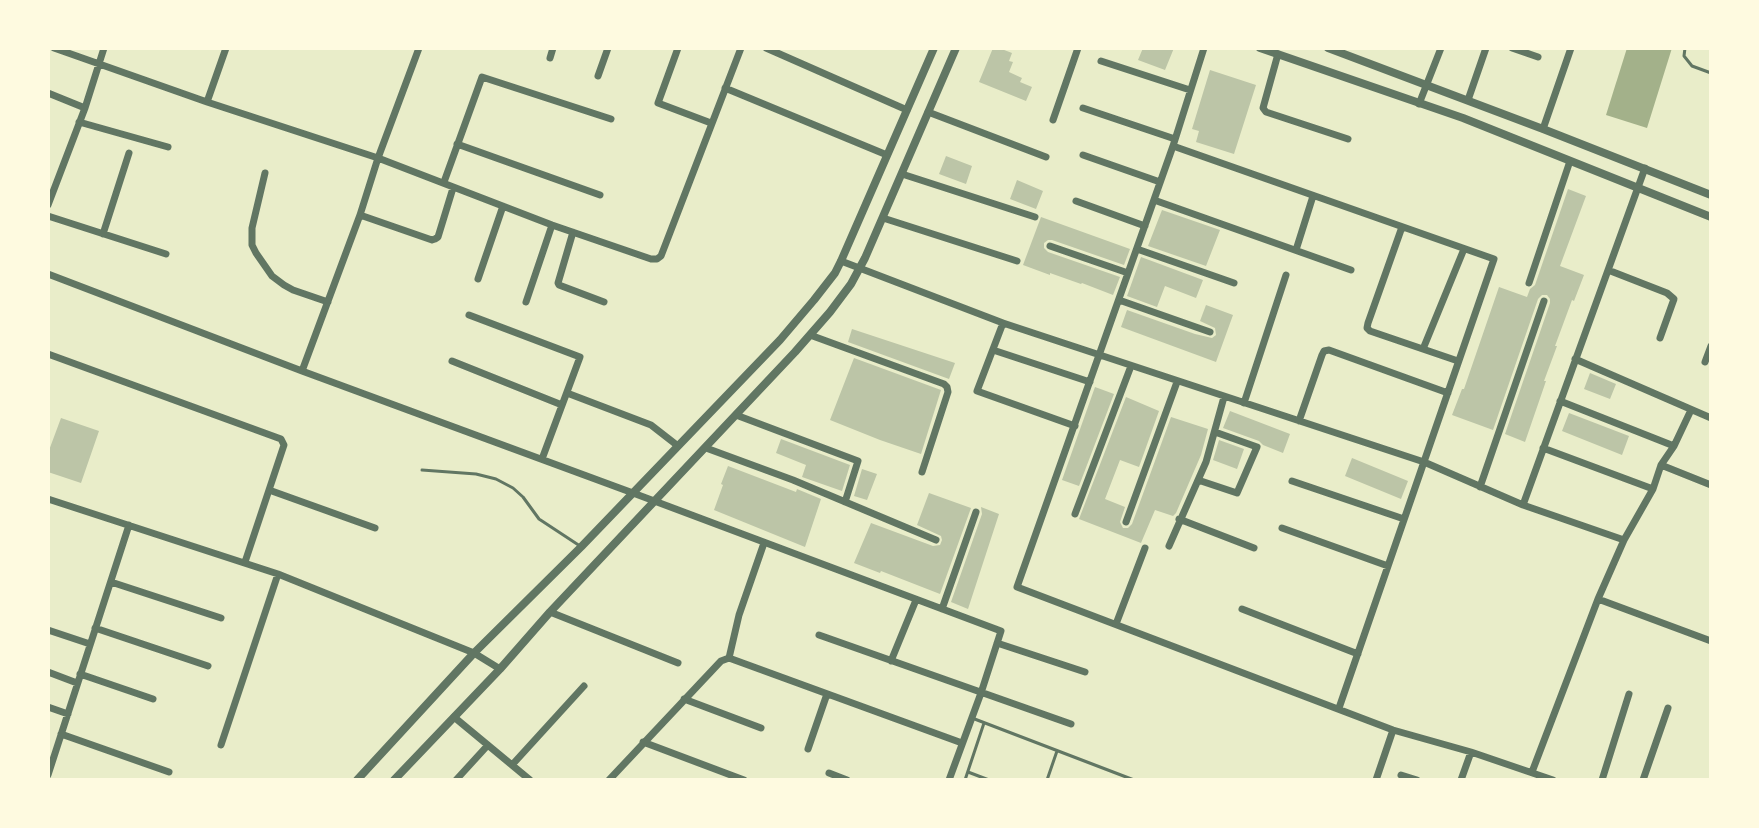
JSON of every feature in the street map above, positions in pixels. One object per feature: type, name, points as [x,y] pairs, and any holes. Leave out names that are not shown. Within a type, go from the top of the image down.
[{"type":"street","points":[[54,48],[378,158],[552,225],[651,259],[661,256],[741,48]]},
{"type":"street","points":[[48,205],[104,48]]},
{"type":"street","points":[[207,102],[226,48]]},
{"type":"street","points":[[302,371],[419,48]]},
{"type":"street","points":[[550,58],[553,48]]},
{"type":"street","points":[[598,76],[608,48]]},
{"type":"street","points":[[678,48],[658,103],[711,123]]},
{"type":"street","points":[[766,48],[907,110]]},
{"type":"street","points":[[357,780],[474,653],[581,547],[780,340],[835,273],[934,48]]},
{"type":"street","points":[[394,780],[830,312],[860,267],[956,48]]},
{"type":"street","points":[[1053,120],[1078,48]]},
{"type":"street","points":[[1204,48],[1100,356],[1017,587],[1393,730],[1553,780]]},
{"type":"street","points":[[1260,48],[1463,118],[1711,217]]},
{"type":"street","points":[[1328,48],[1711,195]]},
{"type":"street","points":[[1419,104],[1441,48]]},
{"type":"street","points":[[1468,100],[1486,48]]},
{"type":"street","points":[[1512,48],[1538,57]]},
{"type":"street","points":[[1543,129],[1571,48]]},
{"type":"street","points":[[1278,54],[1263,108],[1266,112],[1348,139]]},
{"type":"street","points":[[1101,61],[1190,90]]},
{"type":"street","points":[[444,182],[482,77],[611,119]]},
{"type":"street","points":[[725,88],[887,155]]},
{"type":"street","points":[[48,93],[85,108]]},
{"type":"street","points":[[1083,108],[1313,196],[1494,259],[1339,708]]},
{"type":"street","points":[[928,112],[1046,157]]},
{"type":"street","points":[[79,122],[168,147]]},
{"type":"street","points":[[457,144],[600,195]]},
{"type":"street","points":[[103,234],[129,153]]},
{"type":"street","points":[[1083,155],[1160,182]]},
{"type":"street","points":[[1529,283],[1570,161]]},
{"type":"street","points":[[1523,505],[1645,168]]},
{"type":"street","points":[[265,173],[252,228],[252,245],[272,276],[284,285],[328,302]]},
{"type":"street","points":[[902,174],[1035,217]]},
{"type":"street","points":[[360,215],[432,240],[438,237],[453,188]]},
{"type":"street","points":[[1296,250],[1313,196]]},
{"type":"street","points":[[1154,200],[1351,270]]},
{"type":"street","points":[[1076,201],[1145,226]]},
{"type":"street","points":[[478,279],[503,206]]},
{"type":"street","points":[[48,216],[166,254]]},
{"type":"street","points":[[883,218],[1017,261]]},
{"type":"street","points":[[526,302],[552,225]]},
{"type":"street","points":[[1402,227],[1367,328],[1458,361]]},
{"type":"street","points":[[573,232],[558,283],[604,302]]},
{"type":"street","points":[[1050,246],[1128,273]]},
{"type":"street","points":[[1137,249],[1234,283]]},
{"type":"street","points":[[1423,349],[1464,249]]},
{"type":"street","points":[[841,261],[1003,323],[1424,462],[1523,505],[1624,540]]},
{"type":"street","points":[[1608,270],[1672,296],[1674,299],[1660,338]]},
{"type":"street","points":[[48,274],[1001,631],[949,780]]},
{"type":"street","points":[[1244,403],[1286,275]]},
{"type":"street","points":[[1119,300],[1210,332]]},
{"type":"street","points":[[1480,487],[1544,301]]},
{"type":"street","points":[[469,315],[580,357],[542,459]]},
{"type":"street","points":[[1003,323],[977,391],[1075,426]]},
{"type":"street","points":[[810,335],[947,387],[922,472]]},
{"type":"street","points":[[1705,362],[1711,346]]},
{"type":"street","points":[[993,350],[1090,382]]},
{"type":"street","points":[[1299,421],[1322,355],[1329,350],[1448,393]]},
{"type":"street","points":[[48,354],[281,439],[284,445],[245,562]]},
{"type":"street","points":[[1575,359],[1711,418]]},
{"type":"street","points":[[452,361],[562,405]]},
{"type":"street","points":[[1075,514],[1131,366]]},
{"type":"street","points":[[1126,522],[1177,382]]},
{"type":"street","points":[[567,393],[651,425],[678,446]]},
{"type":"street","points":[[1169,546],[1206,462],[1224,397]]},
{"type":"street","points":[[1560,401],[1674,446]]},
{"type":"street","points":[[1532,772],[1598,599],[1624,540],[1653,489],[1661,465],[1691,410]]},
{"type":"street","points":[[736,415],[858,461],[845,502]]},
{"type":"street","points":[[1198,480],[1237,493],[1257,447],[1215,432]]},
{"type":"street","points":[[706,448],[936,540]]},
{"type":"street","points":[[1543,448],[1653,489]]},
{"type":"street","points":[[1661,465],[1711,485]]},
{"type":"street","points":[[1292,481],[1404,519]]},
{"type":"street","points":[[269,490],[375,528]]},
{"type":"street","points":[[48,499],[278,574],[474,653],[500,669]]},
{"type":"street","points":[[942,609],[976,512]]},
{"type":"street","points":[[1179,519],[1254,548]]},
{"type":"street","points":[[49,772],[129,525]]},
{"type":"street","points":[[1282,528],[1388,566]]},
{"type":"street","points":[[729,658],[739,615],[764,543]]},
{"type":"street","points":[[1116,624],[1145,548]]},
{"type":"street","points":[[221,745],[278,574]]},
{"type":"street","points":[[111,582],[221,618]]},
{"type":"street","points":[[1598,599],[1711,641]]},
{"type":"street","points":[[891,661],[916,600]]},
{"type":"street","points":[[1242,609],[1358,654]]},
{"type":"street","points":[[550,612],[678,663]]},
{"type":"street","points":[[95,628],[208,666]]},
{"type":"street","points":[[48,630],[90,644]]},
{"type":"street","points":[[819,635],[1071,724]]},
{"type":"street","points":[[997,643],[1085,672]]},
{"type":"street","points":[[609,780],[721,661],[729,658],[962,743]]},
{"type":"street","points":[[48,672],[153,699]]},
{"type":"street","points":[[512,765],[584,686]]},
{"type":"street","points":[[808,749],[827,694]]},
{"type":"street","points":[[1602,780],[1629,694]]},
{"type":"street","points":[[684,699],[761,728]]},
{"type":"street","points":[[48,707],[68,714]]},
{"type":"street","points":[[1643,780],[1668,708]]},
{"type":"street","points":[[454,717],[530,780]]},
{"type":"street","points":[[1376,780],[1393,730]]},
{"type":"street","points":[[61,734],[169,772]]},
{"type":"street","points":[[643,742],[740,779]]},
{"type":"street","points":[[456,780],[488,745]]},
{"type":"street","points":[[1461,780],[1471,752]]},
{"type":"street","points":[[829,773],[847,780]]},
{"type":"street","points":[[1401,775],[1417,780]]},
{"type":"lane","points":[[1685,48],[1684,56],[1692,66],[1711,73]]},
{"type":"lane","points":[[422,470],[476,474],[496,479],[523,497],[539,519],[581,547]]},
{"type":"lane","points":[[972,718],[1134,780]]},
{"type":"lane","points":[[965,780],[984,723]]},
{"type":"lane","points":[[1047,780],[1057,751]]},
{"type":"lane","points":[[968,772],[989,780]]},
{"type":"shaded area","points":[[1627,48],[1672,48],[1647,128],[1606,115]]},
{"type":"building","points":[[993,48],[1012,53],[1009,72],[1032,87],[1026,101],[979,82]]},
{"type":"building","points":[[1143,48],[1174,48],[1165,70],[1138,60]]},
{"type":"building","points":[[1210,70],[1256,85],[1234,154],[1196,142],[1199,131],[1192,129]]},
{"type":"building","points":[[946,156],[972,166],[966,184],[939,174]]},
{"type":"building","points":[[1017,180],[1043,191],[1036,209],[1010,199]]},
{"type":"building","points":[[1568,189],[1586,196],[1560,266],[1584,275],[1555,346],[1525,442],[1505,434],[1550,303],[1547,295],[1538,299],[1493,430],[1452,415],[1499,287],[1527,297],[1535,285]]},
{"type":"building","points":[[1162,210],[1220,230],[1206,266],[1148,246]]},
{"type":"building","points":[[1041,217],[1130,249],[1124,265],[1052,240],[1044,243],[1048,252],[1120,277],[1113,295],[1023,265]]},
{"type":"building","points":[[1141,257],[1203,280],[1196,298],[1165,286],[1157,307],[1127,296]]},
{"type":"building","points":[[1206,305],[1233,315],[1216,362],[1121,327],[1127,310],[1212,338],[1216,335],[1215,328],[1200,321]]},
{"type":"building","points":[[852,329],[955,363],[949,379],[848,342]]},
{"type":"building","points":[[854,358],[941,390],[921,454],[830,420]]},
{"type":"building","points":[[1590,373],[1616,384],[1610,399],[1584,389]]},
{"type":"building","points":[[1095,387],[1114,394],[1079,486],[1062,480]]},
{"type":"building","points":[[1126,397],[1159,411],[1139,467],[1120,460],[1105,499],[1125,507],[1120,522],[1123,528],[1132,524],[1171,417],[1208,429],[1201,455],[1176,513],[1173,516],[1155,510],[1141,543],[1079,519]]},
{"type":"building","points":[[1230,411],[1290,434],[1283,453],[1223,428]]},
{"type":"building","points":[[1569,413],[1629,436],[1622,455],[1562,431]]},
{"type":"building","points":[[61,418],[99,431],[81,483],[48,472],[48,453]]},
{"type":"building","points":[[781,439],[850,465],[842,491],[802,477],[806,465],[776,453]]},
{"type":"building","points":[[1219,440],[1244,449],[1237,469],[1213,460]]},
{"type":"building","points":[[1352,458],[1408,481],[1401,499],[1345,476]]},
{"type":"building","points":[[728,466],[821,499],[805,547],[714,510]]},
{"type":"building","points":[[862,469],[877,474],[867,500],[854,496]]},
{"type":"building","points":[[929,493],[971,508],[940,594],[854,563],[871,523],[933,546],[940,545],[941,536],[917,525]]},
{"type":"building","points":[[981,507],[999,514],[968,609],[951,602],[982,514]]}]
